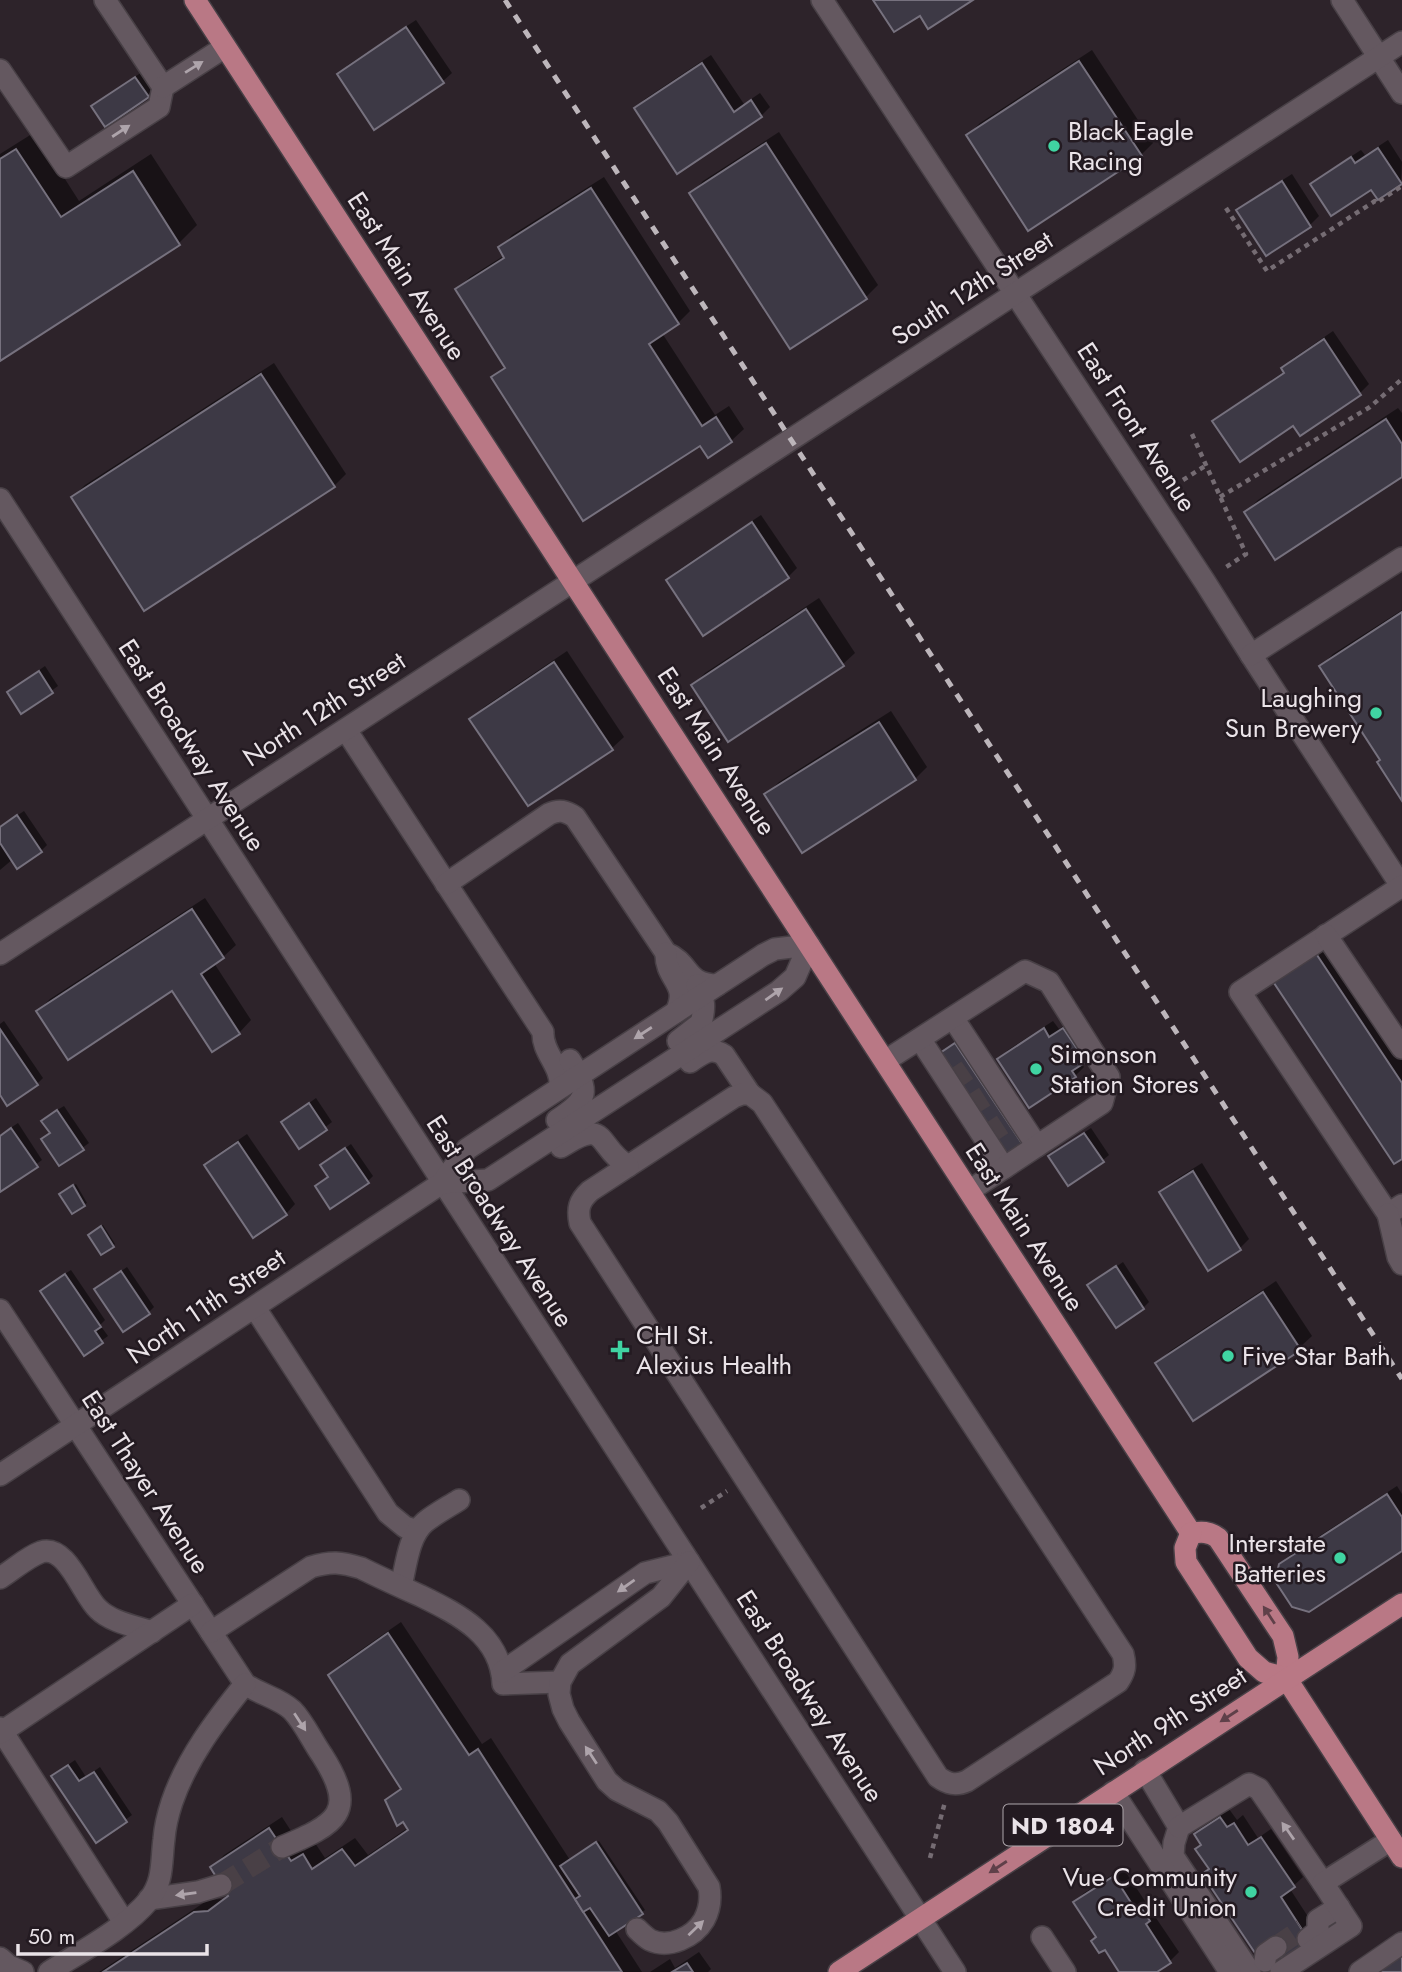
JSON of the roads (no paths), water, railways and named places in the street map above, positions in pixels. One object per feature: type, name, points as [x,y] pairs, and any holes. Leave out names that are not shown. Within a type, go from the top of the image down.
[{"type":"main road","name":"East Main Avenue","points":[[195,0],[1191,1533]]},
{"type":"main road","points":[[1286,1678],[1258,1668],[1248,1658],[1186,1562],[1185,1548],[1191,1533],[1213,1534],[1230,1555],[1283,1636],[1288,1650],[1286,1678],[1397,1849]]},
{"type":"main road","name":"ND 1804","points":[[1286,1678],[1402,1604]]},
{"type":"main road","name":"North 9th Street","points":[[839,1972],[1286,1678]]},
{"type":"street","points":[[0,70],[66,167],[159,107],[163,87],[105,0]]},
{"type":"street","name":"East Front Avenue","points":[[822,0],[1402,887]]},
{"type":"street","points":[[1342,0],[1402,93]]},
{"type":"street","name":"South 12th Street","points":[[573,581],[1402,42]]},
{"type":"street","points":[[163,87],[225,47]]},
{"type":"street","name":"East Broadway Avenue","points":[[0,499],[955,1972]]},
{"type":"street","points":[[1251,655],[1402,558]]},
{"type":"street","name":"North 12th Street","points":[[0,954],[573,581]]},
{"type":"street","points":[[346,730],[543,1032],[545,1048],[583,1084],[601,1107],[624,1146],[628,1166]]},
{"type":"street","points":[[446,884],[549,814],[556,811],[575,817],[666,953],[680,960],[701,1023],[661,1052],[641,1080]]},
{"type":"street","points":[[1402,887],[1240,992],[1395,1210],[1398,1257],[1402,1264]]},
{"type":"street","points":[[1326,936],[1402,1048]]},
{"type":"street","points":[[443,1183],[467,1149],[571,1073],[763,955],[775,949],[809,945]]},
{"type":"street","points":[[443,1183],[488,1180],[641,1080],[732,1030],[794,977],[809,945]]},
{"type":"street","points":[[885,1061],[1025,971],[1049,982],[1109,1077],[1102,1103],[969,1191]]},
{"type":"street","points":[[694,996],[732,1030],[753,1077],[750,1094]]},
{"type":"street","points":[[953,1018],[977,1064],[1013,1119],[1037,1146]]},
{"type":"street","points":[[920,1039],[1004,1168]]},
{"type":"street","points":[[641,1080],[667,1076],[705,1052],[715,1051],[724,1055],[750,1094],[762,1103],[1123,1654],[1125,1668],[1118,1682],[967,1782],[952,1784],[938,1777],[580,1223],[578,1213],[583,1197],[734,1097],[750,1094]]},
{"type":"street","points":[[519,1159],[556,1151],[576,1138],[591,1133],[603,1138],[612,1154],[628,1166]]},
{"type":"street","name":"North 11th Street","points":[[0,1475],[443,1183]]},
{"type":"street","points":[[255,1308],[388,1513],[405,1527],[417,1531]]},
{"type":"street","name":"East Thayer Avenue","points":[[0,1310],[245,1684]]},
{"type":"street","points":[[401,1586],[417,1531],[424,1523],[459,1500]]},
{"type":"street","points":[[0,1578],[39,1553],[52,1551],[63,1558],[99,1611],[108,1617],[152,1632]]},
{"type":"street","points":[[211,1632],[311,1567],[328,1562],[345,1563],[401,1586],[458,1615],[478,1630],[498,1658],[503,1684],[560,1682]]},
{"type":"street","points":[[502,1672],[645,1573],[689,1563]]},
{"type":"street","points":[[637,1929],[647,1939],[659,1943],[685,1938],[705,1919],[710,1898],[709,1887],[668,1822],[658,1811],[617,1790],[607,1781],[566,1715],[559,1694],[560,1682],[570,1664],[661,1597],[689,1563]]},
{"type":"street","points":[[124,1922],[1,1731],[193,1604]]},
{"type":"street","points":[[49,1972],[124,1922],[149,1899],[157,1887],[161,1873],[164,1838],[173,1799],[201,1744],[245,1684],[293,1711],[339,1787],[339,1811],[332,1821],[311,1835],[282,1847]]},
{"type":"street","points":[[1145,1770],[1179,1827]]},
{"type":"street","points":[[1249,1784],[1259,1789],[1323,1883],[1351,1926],[1267,1963],[1173,1856],[1179,1827],[1249,1784]]},
{"type":"street","points":[[1113,1792],[1230,1972]]},
{"type":"street","points":[[1323,1883],[1397,1849]]},
{"type":"street","points":[[149,1899],[198,1892],[221,1885]]},
{"type":"street","points":[[1309,1929],[1339,1907]]},
{"type":"street","points":[[1042,1937],[1065,1972]]},
{"type":"street","points":[[1360,1972],[1402,1943]]},
{"type":"street","points":[[0,1958],[9,1966],[23,1972]]},
{"type":"tunnel","points":[[950,1082],[972,1067]]},
{"type":"tunnel","points":[[967,1108],[989,1094]]},
{"type":"tunnel","points":[[985,1136],[1008,1121]]},
{"type":"tunnel","points":[[221,1885],[282,1847]]},
{"type":"tunnel","points":[[1276,1947],[1302,1929]]},
{"type":"railway","points":[[505,0],[1402,1379]]},
{"type":"place","name":"Black Eagle Racing","points":[[1054,146]]},
{"type":"place","name":"Laughing Sun Brewery","points":[[1376,713]]},
{"type":"place","name":"Simonson Station Stores","points":[[1036,1069]]},
{"type":"place","name":"CHI St. Alexius Health","points":[[620,1350]]},
{"type":"place","name":"Five Star Bath","points":[[1228,1356]]},
{"type":"place","name":"Interstate Batteries","points":[[1340,1558]]},
{"type":"place","name":"Vue Community Credit Union","points":[[1251,1892]]}]
